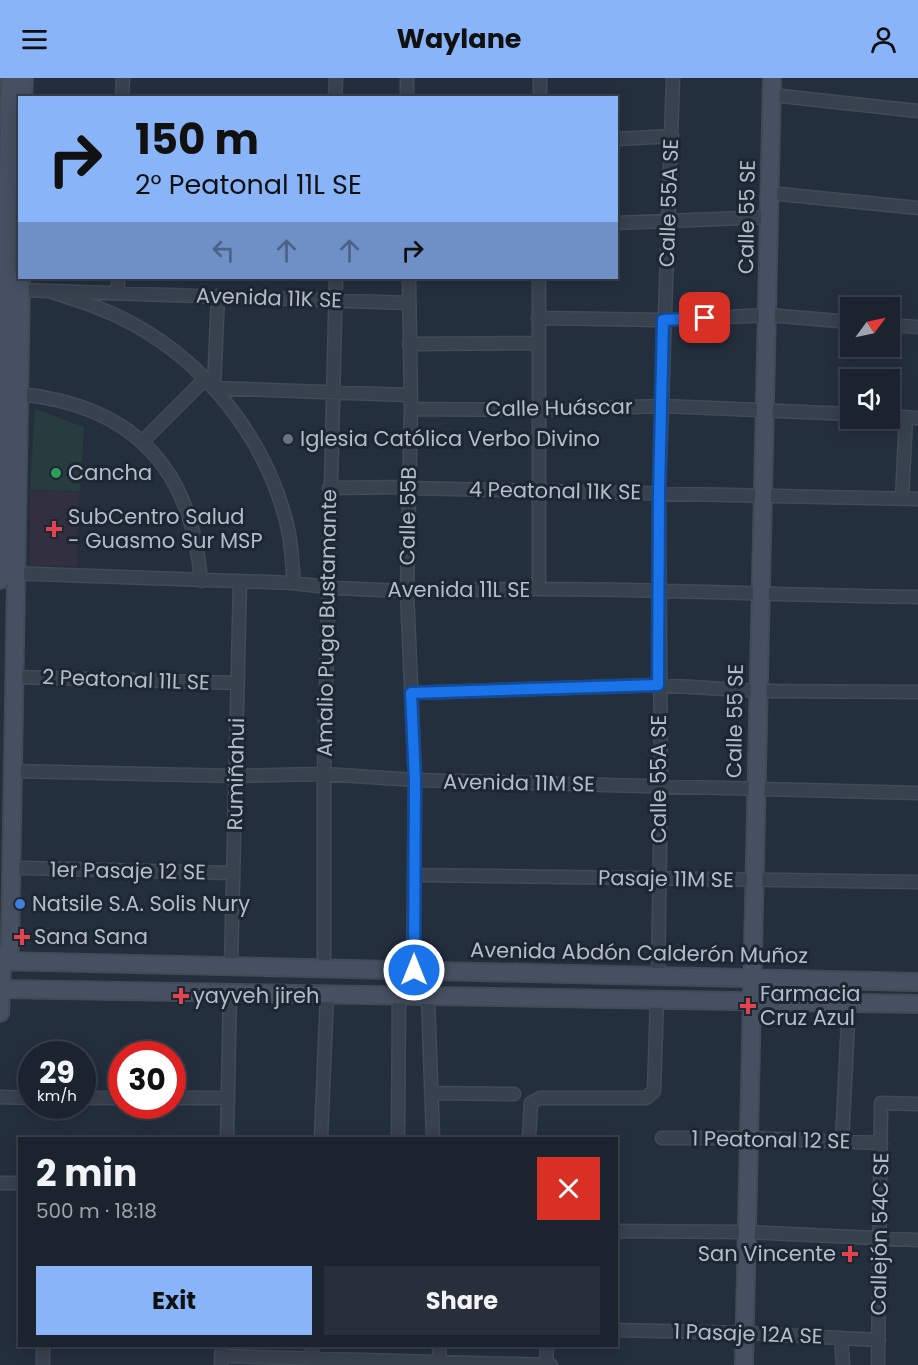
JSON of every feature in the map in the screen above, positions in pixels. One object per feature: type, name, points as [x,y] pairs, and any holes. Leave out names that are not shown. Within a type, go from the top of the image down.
[{"type":"main road","points":[[0,1014],[1,960],[10,947],[14,677],[4,575],[12,286],[4,190],[9,78]]},
{"type":"main road","points":[[23,96],[24,78]]},
{"type":"main road","name":"Calle 55 SE","points":[[744,1365],[759,595],[767,408],[772,78]]},
{"type":"main road","name":"Avenida Abdón Calderón Muñoz","points":[[1,960],[918,982]]},
{"type":"main road","points":[[0,989],[918,1004]]},
{"type":"street","points":[[123,78],[123,96]]},
{"type":"street","points":[[335,96],[336,78]]},
{"type":"street","points":[[406,78],[407,96]]},
{"type":"street","points":[[540,78],[540,96]]},
{"type":"street","name":"Calle 55A SE","points":[[658,976],[661,786],[658,685],[659,492],[663,406],[663,320],[673,78]]},
{"type":"street","points":[[772,95],[918,111]]},
{"type":"street","points":[[618,139],[672,136]]},
{"type":"street","points":[[770,193],[918,207]]},
{"type":"street","points":[[618,223],[668,223],[770,217]]},
{"type":"street","points":[[118,279],[118,293]]},
{"type":"street","name":"Amalio Puga Bustamante","points":[[324,968],[324,774],[329,488],[336,279]]},
{"type":"street","name":"Calle 55B","points":[[409,279],[408,395],[411,409],[407,487],[407,592],[415,780],[414,970]]},
{"type":"street","points":[[539,279],[540,410],[537,491],[539,589]]},
{"type":"street","name":"Avenida 11K SE","points":[[12,286],[49,291],[408,303]]},
{"type":"street","points":[[49,291],[92,305],[133,324],[171,349],[214,388],[247,431],[272,478],[288,529],[294,583]]},
{"type":"street","points":[[214,388],[218,296]]},
{"type":"street","points":[[538,318],[663,320],[768,315],[840,321]]},
{"type":"street","points":[[900,326],[918,327]]},
{"type":"street","points":[[409,344],[538,343]]},
{"type":"street","points":[[142,442],[205,378]]},
{"type":"street","points":[[214,388],[408,395]]},
{"type":"street","points":[[8,394],[53,397],[85,406],[115,422],[142,442],[168,471],[187,505],[198,542],[201,581]]},
{"type":"street","name":"Calle Huáscar","points":[[411,409],[540,410],[663,406],[767,408],[840,413]]},
{"type":"street","points":[[903,498],[912,417]]},
{"type":"street","name":"4 Peatonal 11K SE","points":[[329,488],[407,487],[918,499]]},
{"type":"street","name":"Avenida 11L SE","points":[[4,575],[294,583],[329,588],[407,592],[539,589],[918,597]]},
{"type":"street","name":"Rumiñahui","points":[[231,966],[240,581]]},
{"type":"street","name":"2 Peatonal 11L SE","points":[[14,677],[238,683]]},
{"type":"street","points":[[411,693],[658,685],[758,691],[918,692]]},
{"type":"street","name":"Avenida 11M SE","points":[[12,771],[236,776],[324,774],[415,780],[918,792]]},
{"type":"street","name":"1er Pasaje 12 SE","points":[[23,868],[233,873]]},
{"type":"street","name":"Pasaje 11M SE","points":[[414,875],[918,882]]},
{"type":"street","points":[[227,1137],[230,993]]},
{"type":"street","points":[[321,1137],[327,995]]},
{"type":"street","points":[[398,1137],[399,996]]},
{"type":"street","points":[[428,997],[433,1137]]},
{"type":"street","points":[[529,1137],[531,1103],[540,1098],[646,1098],[654,1091],[657,1000]]},
{"type":"street","points":[[842,1141],[849,1004]]},
{"type":"street","points":[[431,1093],[514,1094]]},
{"type":"street","points":[[0,1097],[18,1098]]},
{"type":"street","points":[[186,1098],[228,1098]]},
{"type":"street","name":"Callejón 54C SE","points":[[878,1365],[881,1103],[918,1104]]},
{"type":"street","name":"1 Peatonal 12 SE","points":[[662,1138],[749,1137],[881,1143]]},
{"type":"street","points":[[0,1183],[18,1183]]},
{"type":"street","points":[[618,1231],[747,1232],[918,1240]]},
{"type":"street","name":"1 Pasaje 12A SE","points":[[618,1330],[745,1333],[879,1340]]},
{"type":"street","points":[[841,1338],[843,1365]]},
{"type":"street","points":[[43,1347],[43,1365]]},
{"type":"street","points":[[440,1347],[440,1364]]},
{"type":"street","points":[[546,1365],[547,1347]]},
{"type":"street","points":[[221,1355],[312,1362],[551,1365]]},
{"type":"shaded area","name":"SubCentro Salud - Guasmo Sur MSP","points":[[30,491],[79,492],[77,566],[30,566]]},
{"type":"green space","points":[[35,409],[84,427],[80,491],[30,490]]},
{"type":"place","name":"Iglesia Católica Verbo Divino","points":[[288,439]]},
{"type":"place","name":"Cancha","points":[[56,473]]},
{"type":"place","name":"SubCentro Salud - Guasmo Sur MSP","points":[[54,529]]},
{"type":"place","name":"Natsile S.A. Solis Nury","points":[[20,904]]},
{"type":"place","name":"Sana Sana","points":[[22,937]]},
{"type":"place","name":"yayveh jireh","points":[[181,996]]},
{"type":"place","name":"Farmacia Cruz Azul","points":[[748,1006]]},
{"type":"place","name":"San Vincente","points":[[850,1254]]},
{"type":"route","points":[[414,970],[415,780],[411,693],[658,685],[663,320],[705,318]]}]
